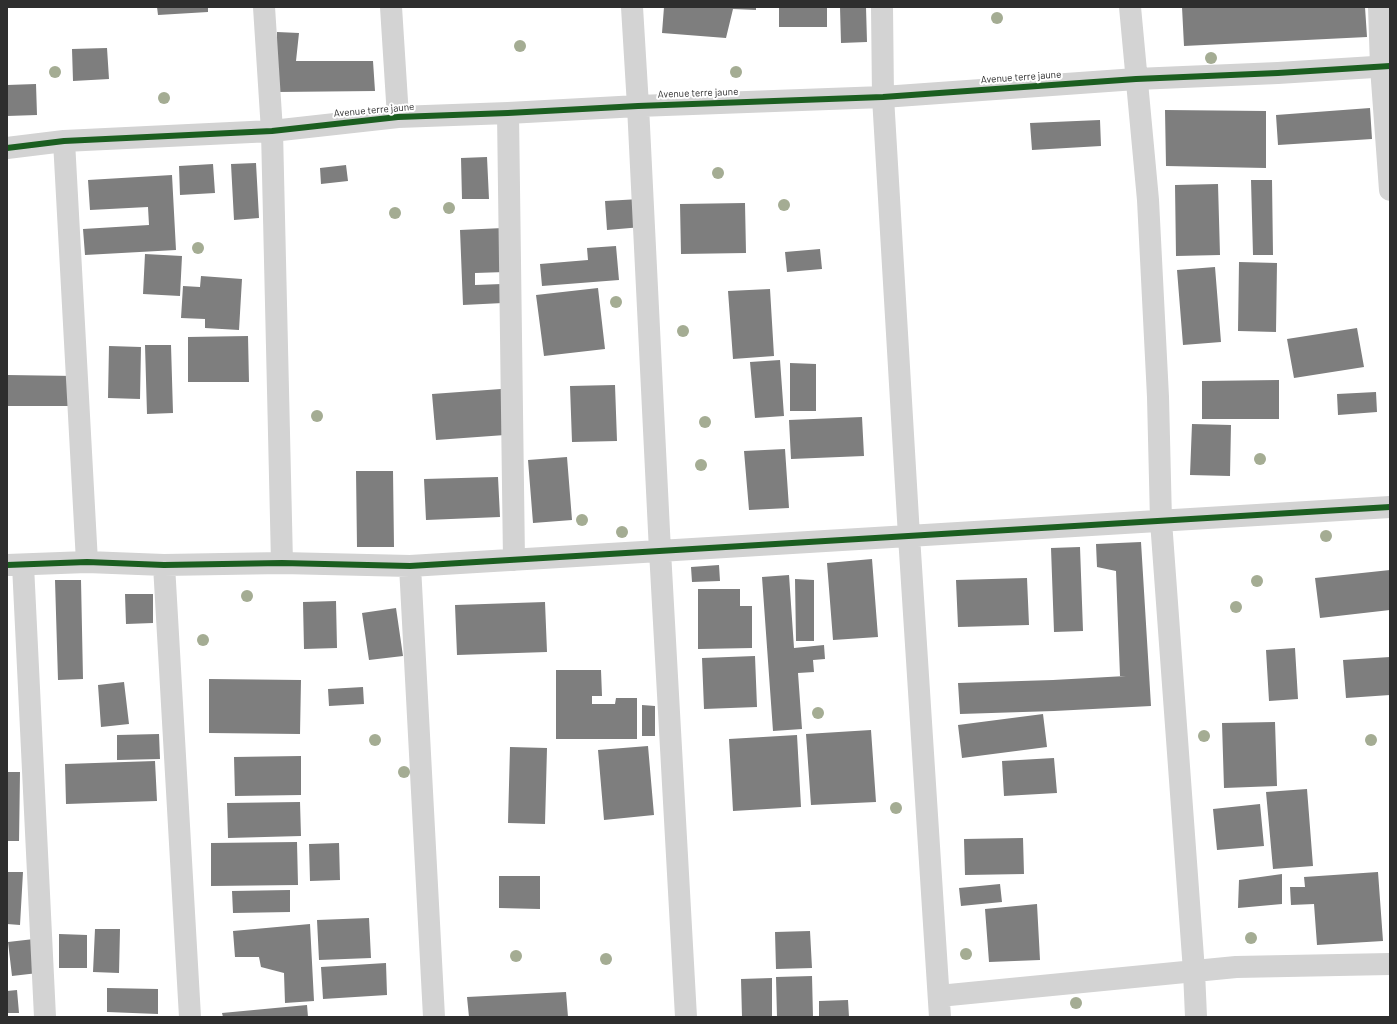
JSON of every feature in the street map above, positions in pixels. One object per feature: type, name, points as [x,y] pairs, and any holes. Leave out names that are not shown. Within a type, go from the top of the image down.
[{"type":"street","points":[[264,7],[272,130],[282,563]]},
{"type":"street","points":[[391,7],[398,117]]},
{"type":"street","points":[[632,7],[686,1017]]},
{"type":"street","points":[[882,7],[883,97],[940,1017]]},
{"type":"street","points":[[1130,7],[1148,200],[1158,397],[1161,521],[1194,971],[1196,1017]]},
{"type":"street","points":[[1379,7],[1386,67],[1390,190]]},
{"type":"street","name":"Avenue terre jaune","points":[[7,148],[64,141],[272,130],[398,117],[883,97],[1136,79],[1386,67]]},
{"type":"street","points":[[508,113],[514,560]]},
{"type":"street","points":[[64,141],[87,562]]},
{"type":"street","points":[[45,1017],[15,565],[87,562],[164,565],[282,563],[410,566],[1390,507]]},
{"type":"street","points":[[164,565],[190,1017]]},
{"type":"street","points":[[410,566],[434,1017]]},
{"type":"street","points":[[939,996],[1236,967],[1390,964]]},
{"type":"building","points":[[157,7],[208,7],[208,12],[158,15]]},
{"type":"building","points":[[664,7],[756,7],[756,10],[733,9],[726,38],[662,33]]},
{"type":"building","points":[[779,7],[827,7],[827,27],[779,27]]},
{"type":"building","points":[[840,7],[866,7],[867,42],[841,43]]},
{"type":"building","points":[[1182,7],[1365,7],[1367,37],[1184,46]]},
{"type":"building","points":[[277,32],[299,33],[296,61],[373,61],[375,91],[277,92]]},
{"type":"building","points":[[107,48],[109,79],[73,81],[72,49]]},
{"type":"building","points":[[36,84],[37,115],[7,116],[7,85]]},
{"type":"building","points":[[1370,108],[1372,139],[1278,145],[1276,115]]},
{"type":"building","points":[[1165,110],[1266,111],[1266,168],[1166,166]]},
{"type":"building","points":[[1100,120],[1101,146],[1032,150],[1030,123]]},
{"type":"building","points":[[487,157],[489,199],[462,199],[461,158]]},
{"type":"building","points":[[256,163],[259,218],[234,220],[231,164]]},
{"type":"building","points":[[213,164],[215,193],[180,195],[179,166]]},
{"type":"building","points":[[346,165],[348,181],[321,184],[320,168]]},
{"type":"building","points":[[172,175],[176,250],[85,255],[83,229],[149,225],[148,207],[90,210],[88,180]]},
{"type":"building","points":[[1251,180],[1272,180],[1273,255],[1253,255]]},
{"type":"building","points":[[1218,184],[1220,255],[1176,256],[1175,185]]},
{"type":"building","points":[[640,199],[642,227],[607,230],[605,201]]},
{"type":"building","points":[[745,203],[746,253],[681,254],[680,204]]},
{"type":"building","points":[[503,228],[505,272],[475,273],[475,285],[502,284],[503,303],[463,305],[460,230]]},
{"type":"building","points":[[616,246],[619,280],[542,286],[540,264],[588,260],[587,248]]},
{"type":"building","points":[[820,249],[822,269],[787,272],[785,252]]},
{"type":"building","points":[[145,254],[182,256],[180,296],[143,294]]},
{"type":"building","points":[[1239,262],[1277,263],[1276,332],[1238,331]]},
{"type":"building","points":[[1215,267],[1221,342],[1183,345],[1177,270]]},
{"type":"building","points":[[201,276],[242,279],[239,330],[205,328],[205,319],[181,318],[183,286],[200,287]]},
{"type":"building","points":[[598,288],[605,349],[544,356],[536,295]]},
{"type":"building","points":[[770,289],[774,356],[733,359],[728,291]]},
{"type":"building","points":[[1357,328],[1364,367],[1294,378],[1287,339]]},
{"type":"building","points":[[248,336],[249,382],[188,382],[188,337]]},
{"type":"building","points":[[145,345],[171,345],[173,413],[147,414]]},
{"type":"building","points":[[109,346],[141,347],[140,399],[108,398]]},
{"type":"building","points":[[780,360],[784,416],[755,418],[750,362]]},
{"type":"building","points":[[790,363],[816,364],[816,411],[790,411]]},
{"type":"building","points":[[7,375],[76,376],[76,406],[7,406]]},
{"type":"building","points":[[1279,380],[1279,419],[1202,419],[1202,381]]},
{"type":"building","points":[[615,385],[617,441],[572,442],[570,386]]},
{"type":"building","points":[[501,389],[505,435],[436,440],[432,394]]},
{"type":"building","points":[[1376,392],[1377,412],[1338,415],[1337,394]]},
{"type":"building","points":[[862,417],[864,456],[791,459],[789,420]]},
{"type":"building","points":[[1192,424],[1231,425],[1230,476],[1190,475]]},
{"type":"building","points":[[785,449],[789,508],[749,510],[744,451]]},
{"type":"building","points":[[567,457],[572,520],[533,523],[528,460]]},
{"type":"building","points":[[356,471],[393,471],[394,547],[357,547]]},
{"type":"building","points":[[498,477],[500,517],[426,520],[424,479]]},
{"type":"building","points":[[1141,542],[1151,706],[960,714],[958,683],[1126,676],[1120,676],[1116,571],[1097,567],[1096,544]]},
{"type":"building","points":[[1080,547],[1083,631],[1054,632],[1051,548]]},
{"type":"building","points":[[872,559],[878,637],[833,640],[827,563]]},
{"type":"building","points":[[719,565],[720,581],[692,582],[691,567]]},
{"type":"building","points":[[1390,570],[1390,610],[1320,618],[1315,578]]},
{"type":"building","points":[[789,575],[794,648],[824,645],[825,659],[813,660],[814,672],[798,673],[802,729],[773,731],[762,577]]},
{"type":"building","points":[[1027,578],[1029,625],[958,627],[956,580]]},
{"type":"building","points":[[795,579],[814,580],[814,641],[796,641]]},
{"type":"building","points":[[55,580],[81,580],[83,679],[58,680]]},
{"type":"building","points":[[698,589],[740,589],[740,606],[752,606],[752,648],[698,649]]},
{"type":"building","points":[[125,594],[153,594],[153,623],[126,624]]},
{"type":"building","points":[[336,601],[337,648],[304,649],[303,602]]},
{"type":"building","points":[[545,602],[547,652],[457,655],[455,605]]},
{"type":"building","points":[[396,608],[403,656],[369,660],[362,613]]},
{"type":"building","points":[[1295,648],[1298,699],[1269,701],[1266,650]]},
{"type":"building","points":[[755,656],[757,707],[704,709],[702,658]]},
{"type":"building","points":[[1390,657],[1390,695],[1346,698],[1343,660]]},
{"type":"building","points":[[556,670],[601,670],[602,696],[592,696],[592,704],[615,704],[616,698],[637,698],[637,739],[556,739]]},
{"type":"building","points":[[209,679],[301,680],[300,734],[209,733]]},
{"type":"building","points":[[124,682],[129,724],[101,727],[98,685]]},
{"type":"building","points":[[363,687],[364,704],[329,706],[328,689]]},
{"type":"building","points":[[642,705],[655,706],[655,736],[642,736]]},
{"type":"building","points":[[1043,714],[1047,747],[962,758],[958,725]]},
{"type":"building","points":[[1275,722],[1277,786],[1224,788],[1222,723]]},
{"type":"building","points":[[871,730],[876,802],[811,805],[806,734]]},
{"type":"building","points":[[159,734],[160,759],[117,760],[117,735]]},
{"type":"building","points":[[797,735],[801,807],[733,811],[729,739]]},
{"type":"building","points":[[648,746],[654,815],[604,820],[598,750]]},
{"type":"building","points":[[510,747],[547,748],[545,824],[508,823]]},
{"type":"building","points":[[301,756],[301,795],[235,796],[234,757]]},
{"type":"building","points":[[1054,758],[1057,793],[1004,796],[1002,761]]},
{"type":"building","points":[[155,761],[157,801],[66,804],[65,764]]},
{"type":"building","points":[[7,772],[20,772],[19,841],[7,841]]},
{"type":"building","points":[[1307,789],[1313,866],[1273,869],[1266,792]]},
{"type":"building","points":[[300,802],[301,836],[228,838],[227,803]]},
{"type":"building","points":[[1260,804],[1264,846],[1217,850],[1213,809]]},
{"type":"building","points":[[1023,838],[1024,874],[965,875],[964,839]]},
{"type":"building","points":[[297,842],[298,885],[211,886],[211,843]]},
{"type":"building","points":[[339,843],[340,880],[310,881],[309,844]]},
{"type":"building","points":[[7,872],[23,872],[20,925],[7,924]]},
{"type":"building","points":[[1378,872],[1383,941],[1317,945],[1314,904],[1291,905],[1290,887],[1305,887],[1304,877]]},
{"type":"building","points":[[1282,874],[1282,904],[1238,908],[1239,880]]},
{"type":"building","points":[[499,876],[540,876],[540,909],[499,908]]},
{"type":"building","points":[[1000,884],[1002,902],[961,906],[959,888]]},
{"type":"building","points":[[290,890],[290,912],[233,913],[232,891]]},
{"type":"building","points":[[1037,904],[1040,960],[989,962],[985,909]]},
{"type":"building","points":[[369,918],[371,958],[319,960],[317,920]]},
{"type":"building","points":[[310,924],[314,1001],[285,1003],[284,973],[261,967],[259,957],[235,957],[233,931]]},
{"type":"building","points":[[95,929],[120,929],[119,973],[93,972]]},
{"type":"building","points":[[810,931],[812,968],[776,969],[775,932]]},
{"type":"building","points":[[59,934],[87,935],[87,968],[59,968]]},
{"type":"building","points":[[34,939],[38,973],[12,976],[8,942]]},
{"type":"building","points":[[386,963],[387,995],[323,999],[321,967]]},
{"type":"building","points":[[812,976],[813,1017],[777,1017],[776,977]]},
{"type":"building","points":[[772,978],[772,1017],[742,1017],[741,979]]},
{"type":"building","points":[[107,988],[158,989],[158,1014],[107,1012]]},
{"type":"building","points":[[17,990],[19,1013],[7,1013],[7,991]]},
{"type":"building","points":[[566,992],[568,1017],[469,1017],[467,997]]},
{"type":"building","points":[[848,1000],[849,1017],[819,1017],[819,1001]]},
{"type":"building","points":[[307,1005],[308,1017],[223,1017],[222,1013]]},
{"type":"cycle path","points":[[7,148],[64,141],[272,131],[398,117],[883,97],[1136,79],[1278,73],[1390,66]]},
{"type":"cycle path","points":[[7,565],[87,562],[164,565],[282,563],[410,566],[1390,507]]}]
